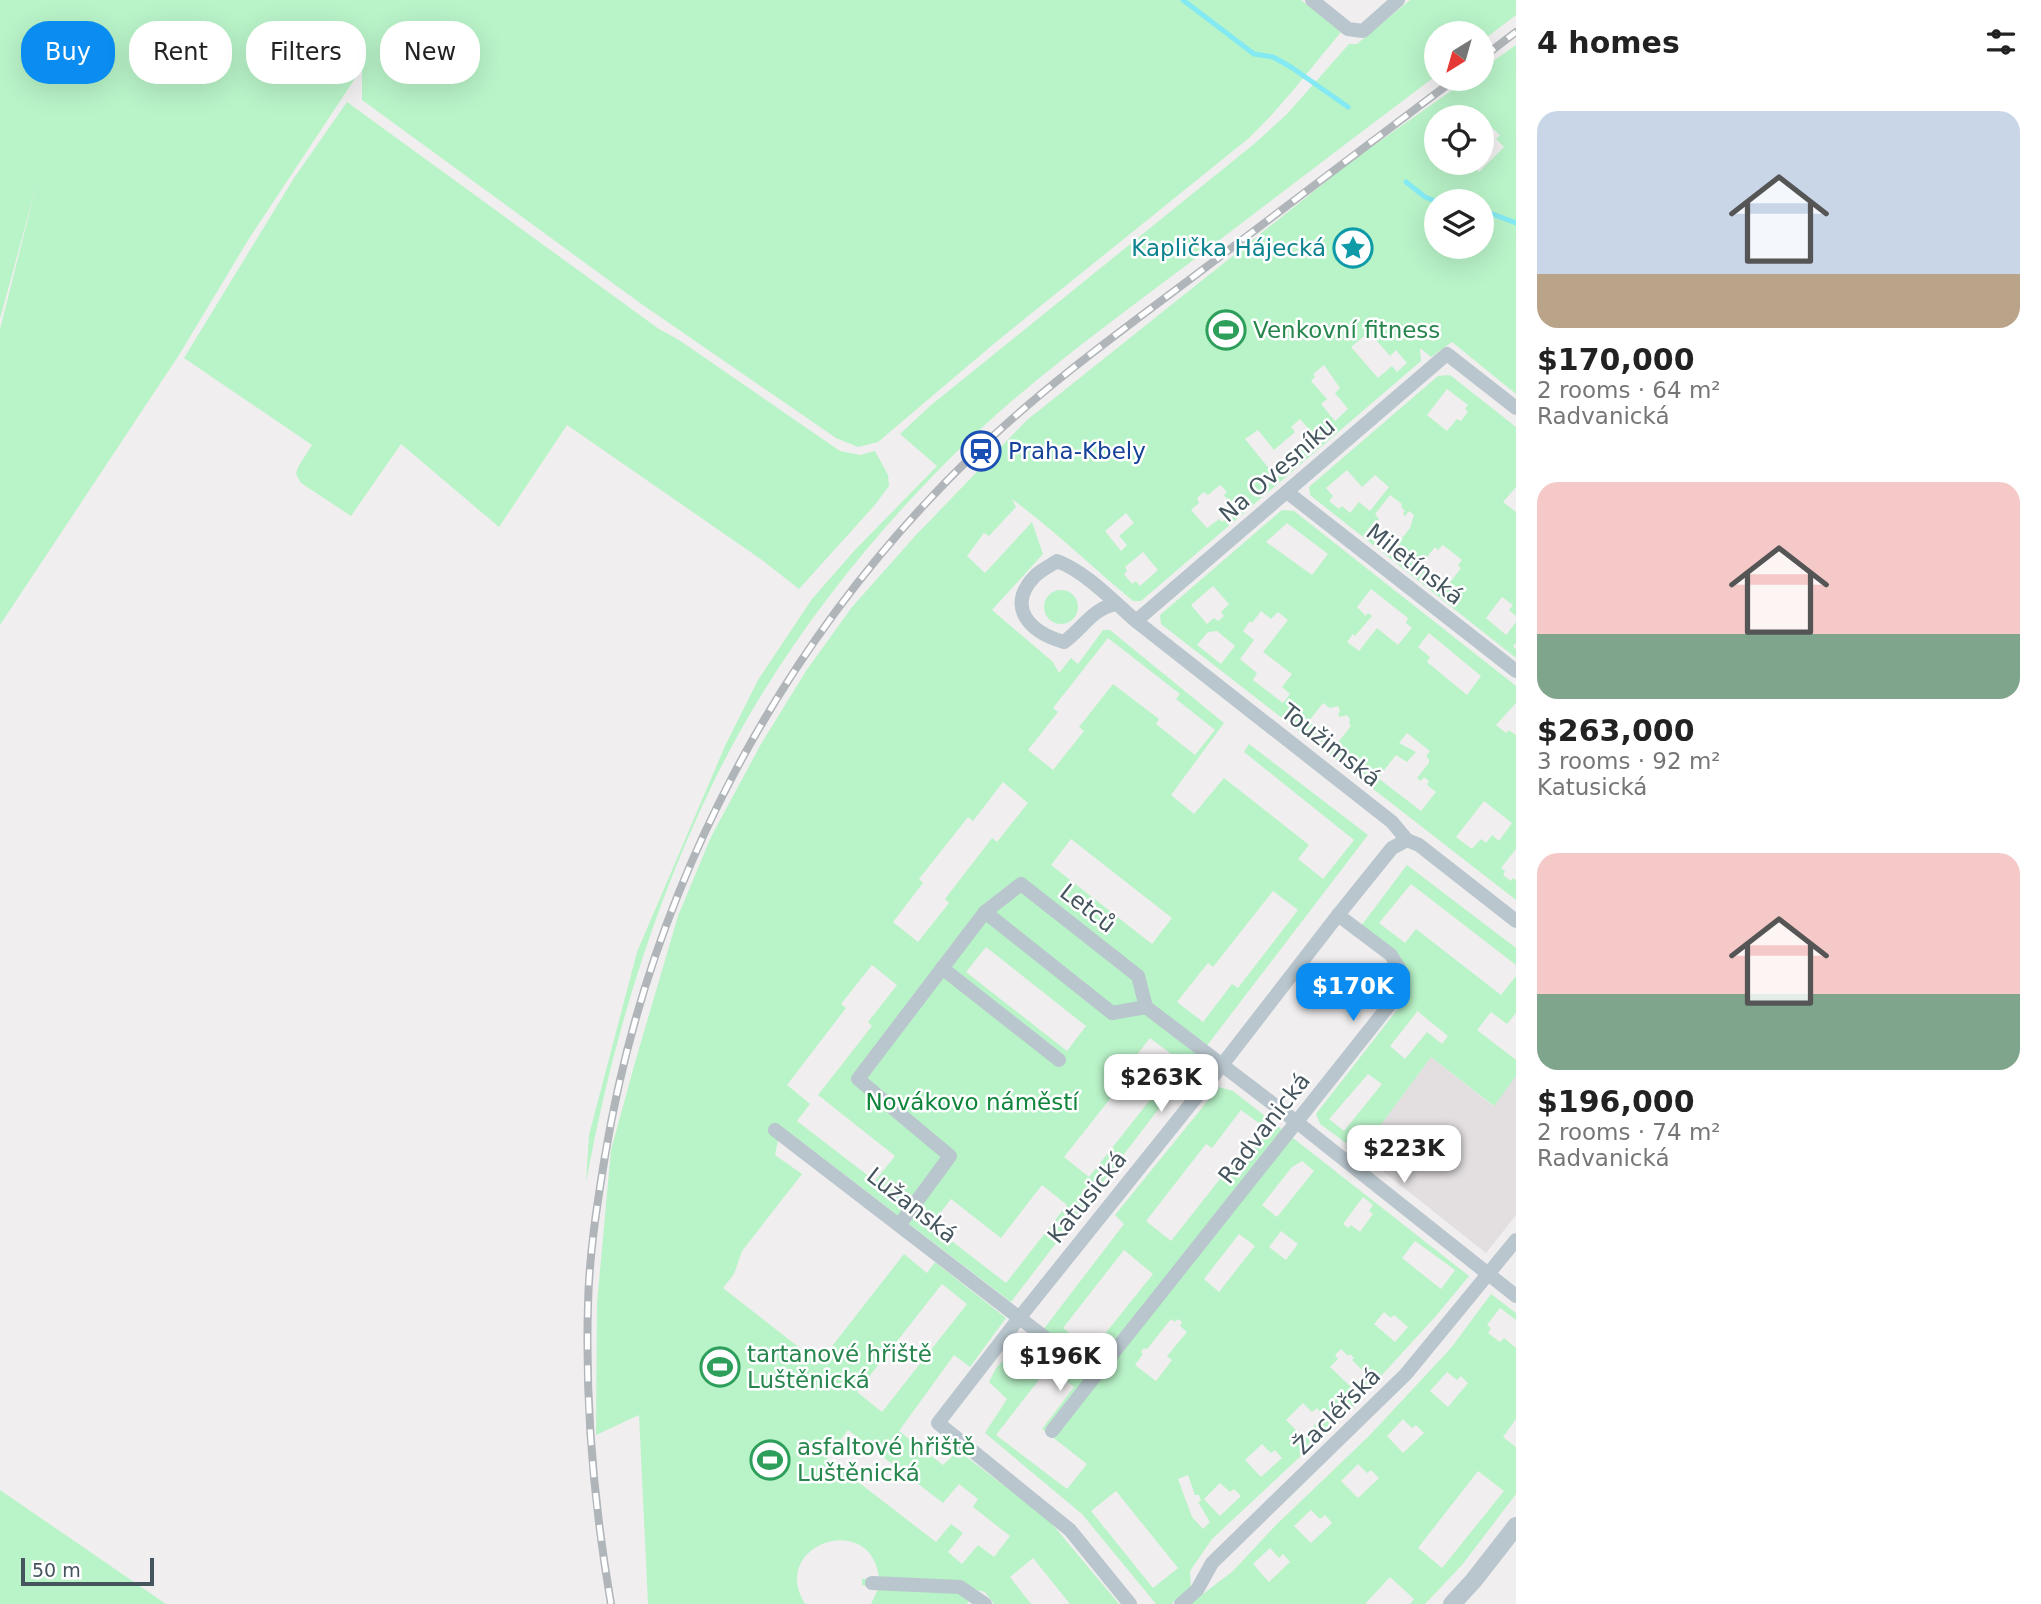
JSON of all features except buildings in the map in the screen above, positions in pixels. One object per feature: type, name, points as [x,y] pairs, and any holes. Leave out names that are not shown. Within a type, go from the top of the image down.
[{"type":"street","points":[[1312,0],[1352,31],[1363,31],[1398,0]]},
{"type":"street","name":"Na Ovesníku","points":[[1136,621],[1447,354],[1516,408]]},
{"type":"street","name":"Miletínská","points":[[1287,492],[1516,671]]},
{"type":"street","name":"Toužimská","points":[[1116,604],[1103,606],[1079,632],[1064,642],[1037,631],[1022,613],[1021,604],[1023,593],[1035,576],[1057,561],[1070,566],[1392,822],[1407,840],[1419,845],[1516,921]]},
{"type":"street","name":"Katusická","points":[[1130,1604],[1070,1530],[938,1423],[1338,915],[1392,848],[1407,840]]},
{"type":"street","name":"Letců","points":[[942,968],[985,912],[1021,884],[1138,976],[1146,1007]]},
{"type":"street","points":[[985,912],[1112,1013],[1146,1007],[1298,1123],[1516,1296]]},
{"type":"street","name":"Radvanická","points":[[1052,1431],[1398,994],[1403,975],[1391,954],[1338,915]]},
{"type":"street","points":[[900,1224],[950,1156],[858,1079],[942,968],[1059,1060]]},
{"type":"street","name":"Lužanská","points":[[775,1130],[1020,1317]]},
{"type":"street","name":"Žacléřská","points":[[1181,1604],[1197,1590],[1212,1563],[1406,1374],[1516,1240]]},
{"type":"street","points":[[1020,1317],[1095,1376]]},
{"type":"street","points":[[1452,1604],[1516,1526]]},
{"type":"street","points":[[872,1583],[960,1587],[985,1604]]},
{"type":"shaded area","points":[[1431,1057],[1493,1106],[1516,1076],[1516,1215],[1486,1253],[1360,1153]]},
{"type":"green space","points":[[0,0],[1301,0],[1341,32],[1249,138],[996,342],[878,442],[858,447],[836,438],[640,303],[362,100],[362,84],[366,84],[366,21],[246,21],[246,84],[351,84],[250,237],[179,355],[0,625],[0,329],[37,183],[0,319]]},
{"type":"green space","points":[[1410,0],[1516,0],[1516,15],[1494,32],[1494,21],[1424,21],[1424,85],[1078,347],[998,413],[897,514],[828,598],[766,688],[738,735],[713,783],[671,879],[621,1029],[586,1183],[589,1135],[637,952],[725,746],[758,680],[812,599],[854,551],[937,466],[900,434],[930,406],[1254,144],[1287,114],[1349,44],[1357,44]]},
{"type":"green space","name":"Novákovo náměstí","points":[[1516,45],[1516,394],[1452,342],[1431,357],[1420,348],[1421,361],[1141,601],[1133,601],[1012,499],[1016,507],[989,536],[984,533],[967,556],[985,573],[1032,522],[1043,554],[992,610],[1053,662],[1059,673],[1071,658],[1078,664],[1103,630],[1110,630],[1224,723],[1171,795],[1194,814],[1224,778],[1309,845],[1298,859],[1323,879],[1354,840],[1244,752],[1249,744],[1368,835],[1011,1302],[781,1126],[775,1155],[802,1174],[742,1251],[734,1274],[723,1288],[819,1363],[904,1254],[927,1273],[935,1262],[1006,1318],[970,1367],[954,1355],[899,1431],[943,1465],[957,1452],[968,1458],[1048,1519],[1119,1604],[1070,1604],[1033,1558],[1010,1577],[1031,1604],[994,1604],[985,1592],[977,1590],[967,1604],[871,1604],[878,1589],[862,1585],[862,1579],[879,1578],[872,1557],[859,1545],[842,1540],[825,1543],[810,1552],[800,1565],[797,1583],[805,1604],[648,1604],[639,1415],[596,1435],[597,1303],[611,1150],[678,916],[711,837],[761,744],[806,671],[852,607],[916,535],[1027,420],[1353,160],[1424,110],[1424,175],[1494,175],[1494,157],[1504,147],[1496,139],[1500,135],[1494,130],[1494,105],[1431,105],[1451,91],[1494,91],[1494,61]],"holes":[[[1369,332],[1390,356],[1396,350],[1407,363],[1397,372],[1392,366],[1378,378],[1351,347]],[[1324,365],[1340,388],[1335,393],[1348,409],[1335,421],[1321,404],[1327,399],[1311,381],[1315,377],[1313,374]],[[1300,419],[1315,436],[1309,442],[1310,447],[1306,451],[1300,449],[1271,471],[1245,439],[1258,430],[1274,450],[1295,432],[1291,427]],[[1220,485],[1227,492],[1224,495],[1233,507],[1222,522],[1219,519],[1207,528],[1191,510],[1199,503],[1197,498],[1204,492],[1208,495]],[[1126,513],[1134,523],[1119,536],[1127,545],[1121,551],[1105,531]],[[1143,552],[1158,570],[1140,586],[1136,581],[1132,584],[1124,574],[1127,571],[1125,567]],[[1108,638],[1180,694],[1176,699],[1215,730],[1195,755],[1156,724],[1159,719],[1113,684],[1079,727],[1084,731],[1053,770],[1028,750],[1058,712],[1053,708]],[[1003,782],[1028,803],[997,842],[992,838],[945,899],[949,903],[918,942],[893,922],[923,883],[919,879],[968,817],[973,821]],[[1071,839],[1172,918],[1152,944],[1051,865]],[[1273,891],[1298,910],[1238,988],[1232,984],[1203,1022],[1177,1002],[1208,963],[1213,967]],[[986,947],[1086,1026],[1067,1051],[966,972]],[[872,965],[897,985],[868,1022],[872,1026],[818,1095],[895,1156],[875,1181],[797,1121],[810,1104],[787,1085],[846,1008],[841,1004]],[[1150,1038],[1175,1057],[1145,1096],[1150,1100],[1089,1177],[1064,1157],[1125,1080],[1121,1075]],[[1042,1185],[1067,1205],[1006,1283],[931,1225],[951,1199],[1001,1238]],[[942,1284],[967,1304],[882,1412],[857,1392]],[[848,1430],[943,1503],[959,1484],[978,1499],[973,1507],[1010,1536],[994,1557],[978,1545],[962,1564],[948,1552],[963,1533],[951,1524],[936,1542],[827,1458]]]},
{"type":"green space","points":[[347,102],[659,329],[840,451],[860,455],[875,451],[888,475],[889,486],[799,589],[762,560],[567,425],[499,527],[401,444],[351,516],[301,483],[296,474],[312,445],[184,358],[294,178]]},
{"type":"green space","points":[[1450,375],[1516,427],[1516,487],[1503,502],[1516,512],[1516,616],[1509,610],[1513,605],[1502,597],[1486,618],[1506,635],[1516,622],[1516,643],[1513,646],[1516,649],[1516,658],[1310,495],[1309,487],[1438,376]],"holes":[[[1447,389],[1468,405],[1465,409],[1468,412],[1461,421],[1457,419],[1447,431],[1427,415]],[[1347,470],[1362,487],[1375,475],[1389,487],[1370,511],[1359,502],[1350,513],[1342,506],[1339,509],[1329,501],[1333,496],[1326,488]],[[1390,495],[1402,504],[1405,516],[1409,511],[1414,515],[1410,528],[1395,547],[1371,529],[1379,519],[1375,514]],[[1443,545],[1462,560],[1458,565],[1461,568],[1449,584],[1443,579],[1439,582],[1426,572],[1428,568],[1422,563],[1435,547],[1438,550]]]},
{"type":"green space","points":[[1282,510],[1294,511],[1516,686],[1516,703],[1496,725],[1506,733],[1509,730],[1516,735],[1516,849],[1501,868],[1505,871],[1503,875],[1511,881],[1513,878],[1516,880],[1516,900],[1161,624],[1160,615]],"holes":[[[1287,523],[1328,554],[1312,575],[1266,542]],[[1213,586],[1229,604],[1221,612],[1224,616],[1218,621],[1214,618],[1207,624],[1191,605]],[[1371,589],[1408,618],[1406,623],[1412,628],[1398,645],[1377,628],[1359,651],[1347,642],[1372,616],[1368,613],[1366,616],[1357,607]],[[1261,611],[1271,619],[1278,612],[1288,620],[1263,652],[1292,674],[1282,687],[1290,694],[1283,703],[1253,680],[1257,673],[1240,659],[1254,640],[1243,631],[1250,621],[1252,623]],[[1217,631],[1235,646],[1221,664],[1197,645],[1208,632]],[[1429,633],[1481,676],[1467,695],[1427,662],[1430,657],[1418,647]],[[1323,703],[1330,708],[1338,706],[1338,715],[1347,715],[1351,726],[1336,745],[1313,727],[1309,721]],[[1407,733],[1430,751],[1426,756],[1429,763],[1417,778],[1421,781],[1424,777],[1429,781],[1427,785],[1436,792],[1421,811],[1378,778],[1396,755],[1407,762],[1416,752],[1399,743]],[[1484,801],[1512,823],[1499,841],[1492,835],[1486,843],[1481,839],[1472,849],[1456,837]]]},
{"type":"green space","points":[[1061,590],[1073,595],[1078,607],[1073,619],[1061,624],[1049,619],[1044,607],[1049,595]]},
{"type":"green space","points":[[1407,865],[1516,948],[1516,965],[1411,884],[1379,923],[1405,943],[1416,929],[1501,995],[1516,976],[1516,1013],[1507,1024],[1491,1012],[1477,1030],[1516,1060],[1516,1076],[1494,1106],[1431,1057],[1360,1153],[1357,1151],[1371,1133],[1360,1125],[1346,1143],[1320,1124],[1316,1114],[1404,1001],[1410,978],[1400,956],[1361,926]],"holes":[[[1416,1010],[1448,1036],[1442,1044],[1427,1032],[1405,1059],[1390,1046]],[[1368,1074],[1382,1084],[1344,1131],[1329,1119]]]},
{"type":"green space","points":[[1219,1087],[1233,1091],[1469,1276],[1347,1413],[1212,1539],[1190,1571],[1191,1587],[1171,1604],[1156,1604],[1082,1514],[985,1433],[1007,1399],[989,1382],[996,1368],[1024,1339],[1036,1339],[1124,1224],[1115,1215]],"holes":[[[1241,1110],[1267,1129],[1237,1169],[1231,1165],[1171,1241],[1146,1221],[1206,1144],[1212,1148]],[[1302,1161],[1314,1171],[1277,1217],[1262,1205],[1292,1167]],[[1363,1197],[1373,1205],[1369,1211],[1373,1214],[1360,1232],[1351,1225],[1348,1228],[1343,1224]],[[1281,1231],[1298,1244],[1286,1260],[1269,1247]],[[1239,1234],[1255,1246],[1219,1292],[1204,1279]],[[1415,1241],[1455,1270],[1441,1289],[1402,1258]],[[1124,1250],[1153,1274],[1092,1350],[1063,1328]],[[1384,1312],[1391,1318],[1394,1315],[1408,1327],[1395,1342],[1374,1324]],[[1171,1319],[1182,1322],[1180,1326],[1187,1332],[1167,1356],[1172,1360],[1156,1381],[1135,1365],[1143,1354],[1141,1352],[1144,1348],[1147,1349]],[[1341,1349],[1348,1356],[1350,1354],[1354,1358],[1352,1360],[1365,1373],[1352,1388],[1330,1367],[1338,1359],[1335,1355]],[[1049,1367],[1074,1387],[1042,1429],[1087,1464],[1067,1489],[996,1435]],[[1303,1403],[1312,1412],[1317,1408],[1324,1416],[1303,1437],[1286,1420]],[[1262,1444],[1271,1453],[1275,1450],[1282,1458],[1261,1477],[1245,1460]],[[1188,1475],[1195,1495],[1199,1495],[1201,1501],[1198,1502],[1210,1522],[1203,1529],[1192,1517],[1178,1479]],[[1220,1483],[1230,1492],[1234,1489],[1241,1496],[1220,1516],[1204,1499]],[[1116,1491],[1178,1568],[1153,1588],[1091,1511]]]},
{"type":"green space","points":[[1491,1294],[1516,1313],[1516,1320],[1500,1308],[1487,1325],[1491,1328],[1488,1333],[1500,1342],[1504,1338],[1516,1348],[1516,1419],[1503,1437],[1516,1447],[1516,1494],[1462,1565],[1425,1604],[1410,1604],[1414,1599],[1390,1577],[1365,1604],[1190,1604],[1233,1571],[1276,1525],[1369,1436],[1451,1348]],"holes":[[[1447,1372],[1457,1380],[1461,1376],[1468,1383],[1448,1407],[1430,1391]],[[1403,1419],[1412,1428],[1416,1425],[1424,1433],[1403,1453],[1387,1436]],[[1358,1464],[1367,1473],[1371,1470],[1379,1478],[1358,1498],[1341,1481]],[[1478,1471],[1504,1491],[1442,1568],[1418,1548]],[[1311,1510],[1320,1519],[1325,1515],[1332,1523],[1311,1543],[1294,1526]],[[1270,1548],[1279,1558],[1283,1554],[1290,1562],[1269,1582],[1253,1564]]]},
{"type":"green space","points":[[0,1490],[166,1604],[0,1604]]},
{"type":"waterway","points":[[1183,0],[1254,54],[1273,57],[1291,67],[1348,107]]},
{"type":"waterway","points":[[1406,182],[1424,196]]},
{"type":"waterway","points":[[1494,215],[1516,223]]},
{"type":"railway","points":[[1494,49],[1516,32]]},
{"type":"railway","points":[[611,1604],[595,1493],[589,1418],[587,1343],[596,1211],[625,1057],[654,961],[690,867],[733,776],[783,689],[840,606],[904,527],[974,454],[1080,362],[1439,91]]},
{"type":"place","name":"Kaplička Hájecká","points":[[1353,248]]},
{"type":"place","name":"Venkovní fitness","points":[[1226,330]]},
{"type":"place","name":"Praha-Kbely","points":[[981,451]]},
{"type":"place","name":"tartanové hřiště Luštěnická","points":[[720,1367]]},
{"type":"place","name":"asfaltové hřiště Luštěnická","points":[[770,1460]]}]
